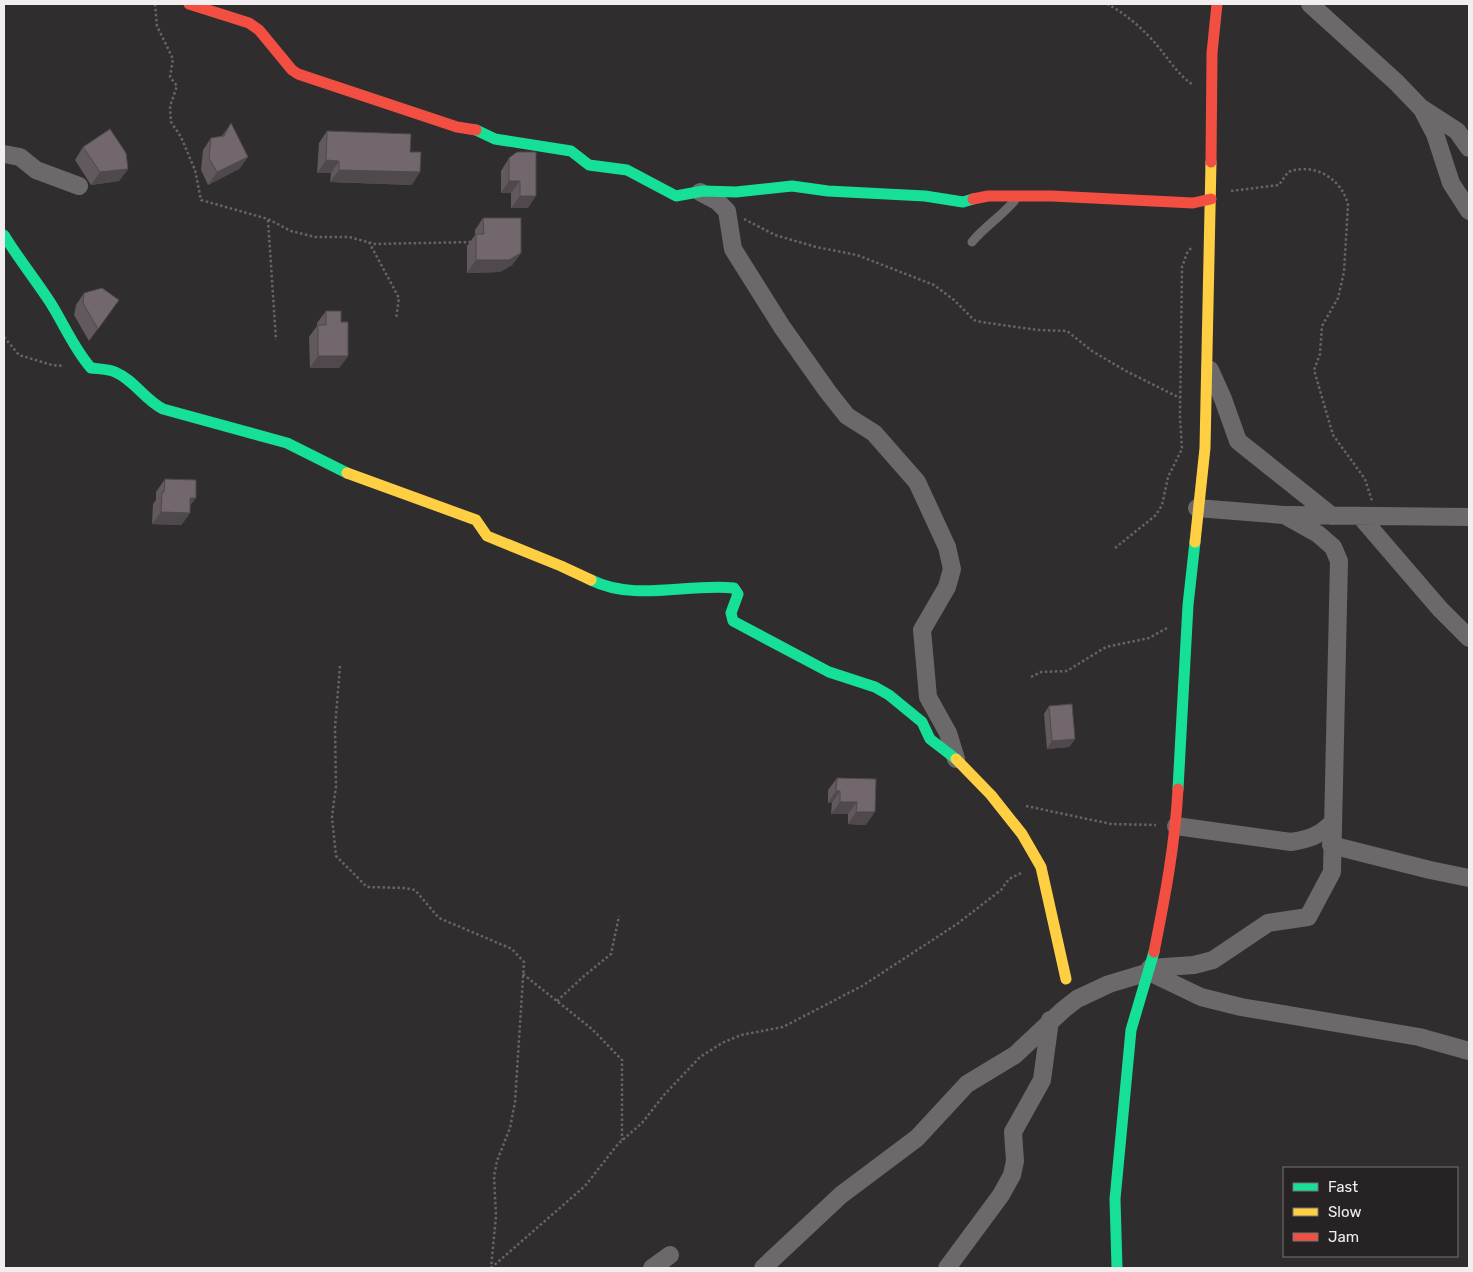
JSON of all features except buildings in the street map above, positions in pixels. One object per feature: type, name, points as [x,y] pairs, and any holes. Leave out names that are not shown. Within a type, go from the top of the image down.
[{"type":"street","points":[[189,4],[249,23],[259,30],[292,70],[298,74],[457,127],[475,130],[495,139],[571,151],[589,165],[627,170],[672,195],[700,192],[736,192],[792,186],[828,191],[925,196],[963,202],[988,196],[1193,203],[1211,200]]},
{"type":"street","points":[[1116,1268],[1115,1199],[1131,1030],[1149,970],[1168,886],[1176,826],[1184,657],[1197,508],[1205,448],[1212,181],[1212,53],[1217,4]]},
{"type":"street","points":[[1310,4],[1396,82],[1422,109],[1457,131],[1469,148]]},
{"type":"street","points":[[1422,109],[1435,134],[1451,183],[1469,211]]},
{"type":"street","points":[[4,154],[20,157],[36,170],[79,186]]},
{"type":"street","points":[[700,192],[722,205],[729,216],[733,249],[782,327],[840,407],[847,416],[874,433],[917,482],[947,547],[952,569],[947,587],[922,630],[928,697],[948,733],[956,759]]},
{"type":"street","points":[[4,235],[22,265],[49,300],[83,359],[91,368],[113,371],[123,376],[153,404],[163,409],[287,443],[324,463],[361,479],[476,520],[487,536],[570,569],[597,584],[615,589],[639,591],[698,585],[734,588],[738,594],[732,613],[733,621],[829,672],[875,687],[889,695],[922,722],[930,740],[956,759],[991,795],[1022,834],[1039,864],[1046,883],[1066,979]]},
{"type":"street","points":[[1207,364],[1223,399],[1238,441],[1332,516]]},
{"type":"street","points":[[1197,508],[1284,515],[1469,517]]},
{"type":"street","points":[[763,1268],[841,1195],[889,1162],[917,1138],[967,1084],[1014,1055],[1050,1020],[1078,999],[1109,984],[1149,970],[1213,960],[1268,923],[1308,917],[1332,872],[1339,561],[1333,547],[1318,534],[1284,515]]},
{"type":"street","points":[[1368,516],[1440,609],[1469,638]]},
{"type":"street","points":[[1176,826],[1291,842],[1309,840],[1319,835],[1332,823]]},
{"type":"street","points":[[1332,845],[1469,878]]},
{"type":"street","points":[[1149,970],[1201,997],[1242,1007],[1420,1037],[1469,1051]]},
{"type":"street","points":[[947,1268],[1001,1195],[1012,1175],[1015,1161],[1013,1132],[1042,1080],[1050,1020]]},
{"type":"street","points":[[652,1268],[670,1255]]},
{"type":"lane","points":[[972,242],[983,228],[1005,212],[1019,196]]},
{"type":"path","points":[[155,4],[156,21],[172,55],[170,75],[178,88],[170,106],[171,122],[181,137],[195,170],[200,198],[268,219],[291,231],[315,237],[349,236],[375,244],[476,241]]},
{"type":"path","points":[[1107,4],[1118,9],[1155,42],[1165,58],[1187,81],[1212,94]]},
{"type":"path","points":[[1212,181],[1219,189],[1226,192],[1279,185],[1288,172],[1310,171],[1329,175],[1336,181],[1346,196],[1348,205],[1344,272],[1338,298],[1322,326],[1320,354],[1314,370],[1333,435],[1365,479],[1368,516]]},
{"type":"path","points":[[722,205],[775,235],[816,247],[857,255],[934,285],[954,300],[974,320],[1038,330],[1067,331],[1092,350],[1126,371],[1180,398]]},
{"type":"path","points":[[268,219],[276,340]]},
{"type":"path","points":[[1115,548],[1156,515],[1162,505],[1168,477],[1182,449],[1180,398],[1182,267],[1190,249],[1210,234]]},
{"type":"path","points":[[369,242],[399,298],[396,319]]},
{"type":"path","points":[[4,337],[19,356],[52,365],[91,368]]},
{"type":"path","points":[[1031,677],[1041,672],[1067,671],[1106,648],[1149,638],[1163,632],[1169,625]]},
{"type":"path","points":[[340,666],[335,728],[336,786],[332,817],[336,856],[367,887],[415,890],[435,914],[446,922],[512,949],[523,959],[524,974],[515,1102],[510,1128],[497,1161],[494,1176],[496,1216],[491,1268]]},
{"type":"path","points":[[1018,803],[1063,815],[1111,824],[1176,826]]},
{"type":"path","points":[[491,1268],[585,1186],[622,1140],[642,1123],[664,1095],[700,1057],[722,1043],[741,1035],[783,1027],[862,986],[958,924],[1001,890],[1009,880],[1039,864]]},
{"type":"path","points":[[557,1001],[611,954],[619,916]]},
{"type":"path","points":[[524,974],[592,1029],[622,1060],[622,1140]]},
{"type":"traffic: fast","points":[[476,130],[495,139],[571,151],[589,165],[627,170],[676,196],[703,191],[736,192],[792,186],[828,191],[925,196],[963,202],[973,199]]},
{"type":"traffic: fast","points":[[4,235],[50,302],[74,345],[91,368],[115,372],[163,409],[287,443],[347,473]]},
{"type":"traffic: fast","points":[[1178,789],[1188,605],[1195,542]]},
{"type":"traffic: fast","points":[[591,580],[625,590],[734,588],[738,594],[731,613],[733,621],[829,672],[875,687],[889,695],[922,722],[930,739],[956,759]]},
{"type":"traffic: fast","points":[[1117,1268],[1115,1199],[1131,1030],[1154,952]]},
{"type":"traffic: slow","points":[[1195,542],[1205,448],[1211,162]]},
{"type":"traffic: slow","points":[[347,473],[476,520],[487,536],[591,580]]},
{"type":"traffic: slow","points":[[956,759],[991,795],[1022,834],[1041,867],[1066,979]]},
{"type":"traffic: jam","points":[[189,4],[249,23],[259,30],[292,70],[298,74],[457,127],[476,130]]},
{"type":"traffic: jam","points":[[1211,162],[1212,53],[1217,4]]},
{"type":"traffic: jam","points":[[973,199],[988,196],[1052,196],[1193,203],[1211,199]]},
{"type":"traffic: jam","points":[[1154,952],[1172,851],[1178,789]]}]
